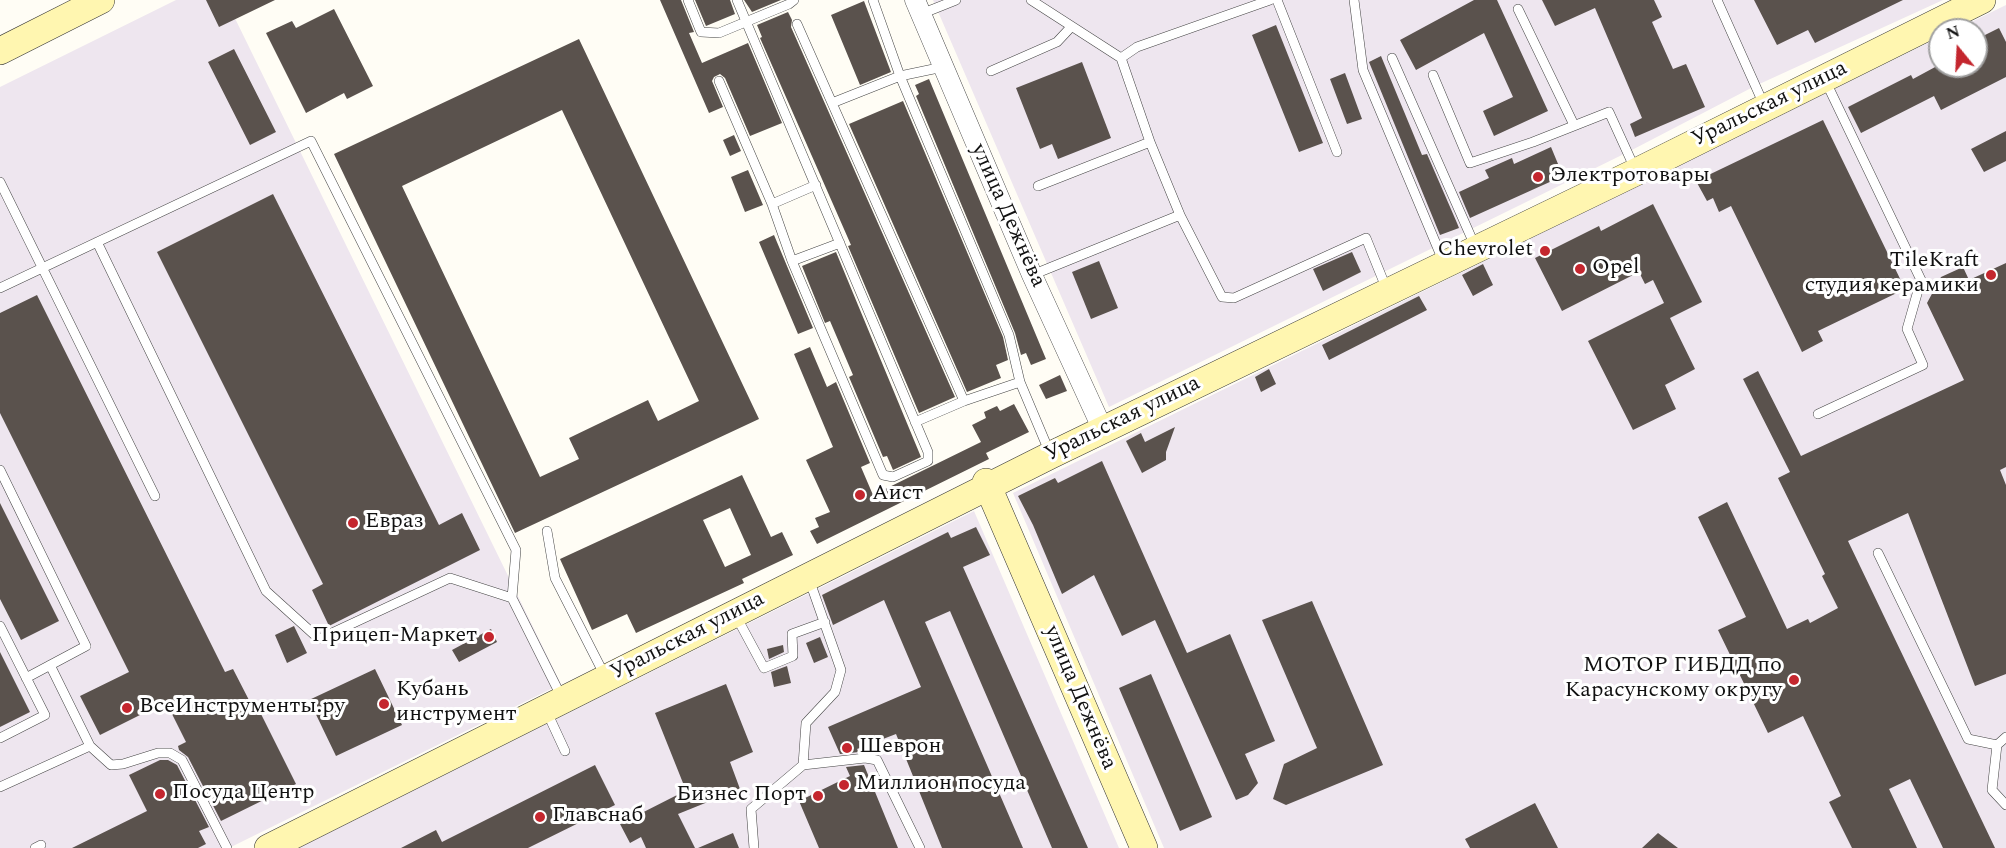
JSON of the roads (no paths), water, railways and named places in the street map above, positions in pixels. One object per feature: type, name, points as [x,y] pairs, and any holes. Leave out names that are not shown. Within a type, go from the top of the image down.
[{"type":"main road","points":[[0,51],[101,0]]},
{"type":"main road","name":"Уральская улица","points":[[268,848],[987,484],[1635,169],[1974,1]]},
{"type":"main road","name":"Уральская улица","points":[[261,848],[735,614],[1049,451],[1102,428]]},
{"type":"main road","name":"улица Дежнёва","points":[[987,484],[1144,848]]},
{"type":"street","name":"улица Дежнёва","points":[[918,7],[1032,275],[1102,428]]},
{"type":"lane","points":[[688,0],[701,32],[719,33],[794,0]]},
{"type":"lane","points":[[719,81],[883,475],[893,477],[928,461],[928,452],[737,0]]},
{"type":"lane","points":[[873,0],[900,76],[1008,335],[1020,382],[1049,451]]},
{"type":"lane","points":[[918,7],[956,0]]},
{"type":"lane","points":[[1031,0],[1121,58],[1150,142],[1180,215],[1222,297],[1234,298],[1366,238],[1387,289]]},
{"type":"lane","points":[[1121,58],[1137,47],[1270,0]]},
{"type":"lane","points":[[1277,0],[1337,152]]},
{"type":"lane","points":[[1354,0],[1363,70],[1443,262]]},
{"type":"lane","points":[[1718,0],[1763,104]]},
{"type":"lane","points":[[1518,9],[1575,125]]},
{"type":"lane","points":[[797,24],[964,402]]},
{"type":"lane","points":[[991,71],[1057,42],[1071,27]]},
{"type":"lane","points":[[1392,58],[1475,246]]},
{"type":"lane","points":[[832,103],[900,76],[943,68]]},
{"type":"lane","points":[[1433,75],[1470,163],[1533,142],[1609,112],[1635,169]]},
{"type":"lane","points":[[1818,414],[1923,365],[1907,329],[1921,280],[1823,75]]},
{"type":"lane","points":[[0,288],[311,141],[516,550],[512,598],[557,702],[564,751]]},
{"type":"lane","points":[[1038,186],[1150,142]]},
{"type":"lane","points":[[0,182],[155,496]]},
{"type":"lane","points":[[772,204],[816,185]]},
{"type":"lane","points":[[1032,275],[1180,215]]},
{"type":"lane","points":[[97,242],[266,591],[319,639],[450,578],[512,598]]},
{"type":"lane","points":[[792,261],[840,243]]},
{"type":"lane","points":[[915,422],[1020,382]]},
{"type":"lane","points":[[0,470],[86,645],[26,678]]},
{"type":"lane","points":[[547,531],[555,578],[605,676]]},
{"type":"lane","points":[[1878,553],[1968,739],[1997,745]]},
{"type":"lane","points":[[803,765],[806,723],[835,692],[842,670],[808,576]]},
{"type":"lane","points":[[735,614],[764,668],[793,656],[792,634],[825,622]]},
{"type":"lane","points":[[0,626],[45,715],[0,738]]},
{"type":"lane","points":[[50,665],[90,746],[111,765],[123,764],[158,753],[170,753],[182,760],[227,848]]},
{"type":"lane","points":[[2006,737],[1997,745],[1992,790],[2006,805]]},
{"type":"lane","points":[[0,787],[90,746]]},
{"type":"lane","points":[[754,848],[751,809],[803,765],[865,758],[878,760],[920,848]]},
{"type":"place","name":"Электротовары","points":[[1538,177]]},
{"type":"place","name":"Chevrolet","points":[[1545,251]]},
{"type":"place","name":"Opel","points":[[1580,269]]},
{"type":"place","name":"TileKraft студия керамики","points":[[1991,275]]},
{"type":"place","name":"Аист","points":[[860,495]]},
{"type":"place","name":"Евраз","points":[[353,523]]},
{"type":"place","name":"Прицеп-Маркет","points":[[489,637]]},
{"type":"place","name":"МОТОР ГИБДД по Карасунскому округу","points":[[1794,680]]},
{"type":"place","name":"Кубань инструмент","points":[[384,704]]},
{"type":"place","name":"ВсеИнструменты.ру","points":[[127,708]]},
{"type":"place","name":"Шеврон","points":[[847,748]]},
{"type":"place","name":"Миллион посуда","points":[[844,785]]},
{"type":"place","name":"Посуда Центр","points":[[160,794]]},
{"type":"place","name":"Бизнес Порт","points":[[818,796]]},
{"type":"place","name":"Главснаб","points":[[540,817]]}]
